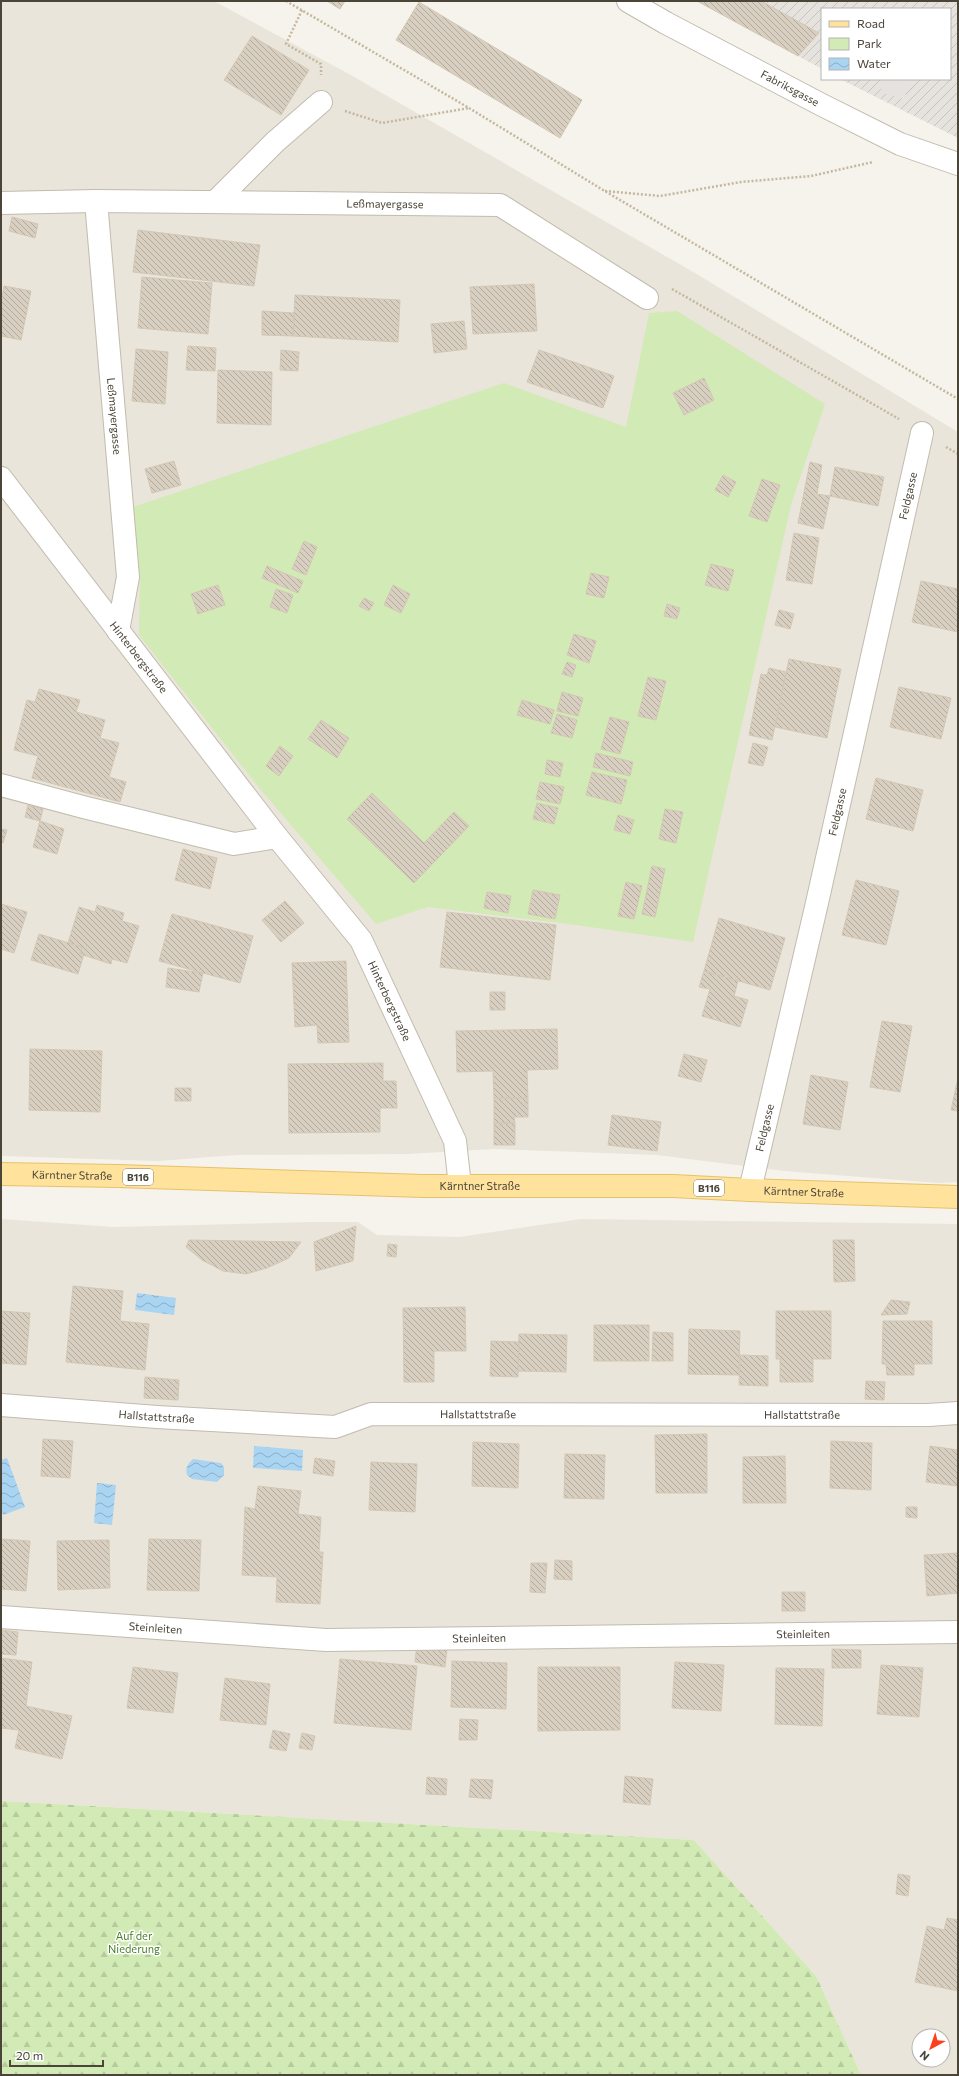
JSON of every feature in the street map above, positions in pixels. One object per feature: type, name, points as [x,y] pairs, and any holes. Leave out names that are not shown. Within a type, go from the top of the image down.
[{"type":"main road","name":"Kärntner Straße","points":[[1,1174],[460,1186],[673,1186],[750,1190],[958,1196]]},
{"type":"street","name":"Fabriksgasse","points":[[628,1],[666,23],[822,105],[911,149],[958,164]]},
{"type":"street","points":[[215,202],[275,142],[321,102]]},
{"type":"street","name":"Leßmayergasse","points":[[96,201],[128,577],[118,631]]},
{"type":"street","name":"Leßmayergasse","points":[[1,203],[96,201],[500,205],[648,298]]},
{"type":"street","name":"Feldgasse","points":[[750,1190],[817,903],[922,433]]},
{"type":"street","name":"Hinterbergstraße","points":[[1,478],[277,837],[361,940],[455,1142],[460,1186]]},
{"type":"street","points":[[1,785],[234,844],[277,837]]},
{"type":"street","name":"Hallstattstraße","points":[[1,1405],[157,1417],[334,1427],[371,1414],[928,1415],[958,1413]]},
{"type":"street","name":"Steinleiten","points":[[1,1617],[326,1640],[958,1632]]},
{"type":"path","points":[[286,1],[958,399]]},
{"type":"path","points":[[302,10],[286,44],[306,55]]},
{"type":"path","points":[[321,102],[382,123],[469,108]]},
{"type":"path","points":[[603,190],[660,196],[741,182],[811,176],[882,160],[911,149]]},
{"type":"path","points":[[648,298],[672,289],[958,454]]},
{"type":"shaded area","points":[[1,1],[214,1],[349,74],[695,273],[958,432],[958,1182],[938,1183],[784,1171],[657,1155],[494,1149],[408,1154],[237,1155],[158,1161],[1,1156]]},
{"type":"shaded area","points":[[697,1],[958,1],[958,138],[842,80],[951,80],[951,8],[821,8],[821,68]]},
{"type":"shaded area","points":[[884,80],[910,80],[904,99],[880,92]]},
{"type":"shaded area","points":[[1,1219],[114,1227],[358,1222],[377,1235],[459,1237],[581,1219],[958,1224],[958,2075],[861,2075],[816,1976],[694,1840],[1,1801]]},
{"type":"green space","points":[[677,311],[825,404],[791,505],[693,942],[576,925],[428,907],[376,924],[260,789],[139,635],[140,574],[130,508],[504,383],[626,427],[649,313]]},
{"type":"green space","name":"Auf der Niederung","points":[[1,1801],[694,1840],[816,1976],[861,2075],[1,2075]]},
{"type":"water","points":[[137,1293],[176,1298],[174,1315],[135,1310]]},
{"type":"water","points":[[254,1446],[303,1450],[302,1471],[253,1468]]},
{"type":"water","points":[[7,1458],[25,1507],[3,1515],[1,1508],[1,1460]]},
{"type":"water","points":[[193,1459],[221,1463],[224,1467],[224,1475],[217,1482],[192,1479],[187,1475],[186,1470],[188,1464]]},
{"type":"water","points":[[97,1483],[116,1485],[112,1525],[94,1523]]},
{"type":"building","points":[[327,1],[345,1],[340,9]]},
{"type":"building","points":[[697,1],[761,1],[819,33],[798,56]]},
{"type":"building","points":[[419,2],[582,100],[560,138],[396,40]]},
{"type":"building","points":[[252,36],[309,70],[281,115],[224,80]]},
{"type":"building","points":[[12,217],[38,224],[35,238],[9,231]]},
{"type":"building","points":[[138,230],[260,245],[254,286],[133,272]]},
{"type":"building","points":[[142,277],[212,283],[208,334],[138,328]]},
{"type":"building","points":[[534,284],[537,331],[473,334],[470,287]]},
{"type":"building","points":[[4,286],[31,291],[21,340],[1,336],[1,302]]},
{"type":"building","points":[[295,295],[400,300],[398,342],[293,336]]},
{"type":"building","points":[[262,311],[294,313],[293,336],[262,335]]},
{"type":"building","points":[[464,321],[467,349],[434,353],[431,324]]},
{"type":"building","points":[[188,346],[216,348],[215,371],[186,370]]},
{"type":"building","points":[[136,349],[168,352],[165,404],[132,401]]},
{"type":"building","points":[[281,350],[299,352],[298,371],[280,370]]},
{"type":"building","points":[[539,350],[614,376],[603,408],[527,382]]},
{"type":"building","points":[[218,370],[272,372],[271,425],[217,423]]},
{"type":"building","points":[[704,378],[714,400],[684,415],[673,393]]},
{"type":"building","points":[[174,461],[181,485],[152,493],[145,469]]},
{"type":"building","points":[[810,462],[822,465],[817,494],[830,496],[823,529],[798,523]]},
{"type":"building","points":[[835,467],[884,477],[878,506],[830,496]]},
{"type":"building","points":[[723,475],[736,482],[728,497],[715,490]]},
{"type":"building","points":[[762,479],[780,485],[767,522],[749,516]]},
{"type":"building","points":[[794,533],[819,538],[812,584],[786,580]]},
{"type":"building","points":[[304,541],[317,547],[306,575],[292,569]]},
{"type":"building","points":[[711,564],[734,570],[728,591],[705,585]]},
{"type":"building","points":[[267,566],[303,581],[298,593],[262,578]]},
{"type":"building","points":[[591,573],[609,577],[604,598],[586,594]]},
{"type":"building","points":[[921,581],[958,589],[958,632],[912,622]]},
{"type":"building","points":[[218,585],[225,605],[198,614],[191,594]]},
{"type":"building","points":[[393,585],[410,594],[401,613],[384,605]]},
{"type":"building","points":[[276,589],[293,595],[287,613],[270,607]]},
{"type":"building","points":[[364,598],[374,603],[369,611],[359,606]]},
{"type":"building","points":[[667,604],[680,608],[677,619],[664,616]]},
{"type":"building","points":[[779,610],[794,614],[790,629],[775,625]]},
{"type":"building","points":[[574,634],[596,641],[589,663],[567,655]]},
{"type":"building","points":[[789,659],[841,669],[827,738],[775,727]]},
{"type":"building","points":[[567,662],[576,665],[572,677],[562,674]]},
{"type":"building","points":[[769,668],[786,672],[772,740],[749,735],[761,674],[767,675]]},
{"type":"building","points":[[648,677],[666,681],[656,720],[638,716]]},
{"type":"building","points":[[899,687],[951,698],[941,739],[890,727]]},
{"type":"building","points":[[39,689],[80,700],[76,712],[105,720],[100,738],[119,743],[109,777],[126,782],[120,802],[32,778],[38,756],[14,750],[27,700],[35,702]]},
{"type":"building","points":[[562,692],[583,698],[578,716],[557,711]]},
{"type":"building","points":[[522,700],[554,710],[550,724],[517,715]]},
{"type":"building","points":[[557,714],[577,720],[572,738],[551,733]]},
{"type":"building","points":[[610,717],[629,722],[620,754],[601,749]]},
{"type":"building","points":[[321,720],[349,738],[337,758],[308,739]]},
{"type":"building","points":[[753,743],[768,747],[763,766],[748,763]]},
{"type":"building","points":[[280,746],[293,756],[279,776],[266,766]]},
{"type":"building","points":[[596,753],[633,762],[630,776],[593,767]]},
{"type":"building","points":[[547,760],[563,763],[560,777],[545,774]]},
{"type":"building","points":[[592,772],[627,780],[621,804],[586,795]]},
{"type":"building","points":[[876,778],[923,790],[913,831],[866,819]]},
{"type":"building","points":[[540,782],[564,787],[560,804],[536,799]]},
{"type":"building","points":[[372,793],[424,843],[454,812],[469,826],[414,883],[347,819]]},
{"type":"building","points":[[537,803],[558,808],[554,824],[533,819]]},
{"type":"building","points":[[28,805],[43,809],[40,821],[25,817]]},
{"type":"building","points":[[665,809],[683,812],[676,843],[659,839]]},
{"type":"building","points":[[618,815],[634,820],[630,834],[614,830]]},
{"type":"building","points":[[40,821],[64,829],[57,854],[33,847]]},
{"type":"building","points":[[1,829],[7,830],[3,843],[1,842]]},
{"type":"building","points":[[183,849],[217,858],[210,889],[175,880]]},
{"type":"building","points":[[652,866],[665,869],[655,917],[642,914]]},
{"type":"building","points":[[856,880],[899,891],[886,945],[842,935]]},
{"type":"building","points":[[626,882],[642,886],[634,919],[618,916]]},
{"type":"building","points":[[533,890],[560,895],[555,919],[528,914]]},
{"type":"building","points":[[487,892],[511,896],[508,913],[484,908]]},
{"type":"building","points":[[285,901],[304,923],[281,942],[262,920]]},
{"type":"building","points":[[1,904],[27,912],[14,953],[1,949]]},
{"type":"building","points":[[97,905],[124,913],[122,921],[139,926],[127,963],[112,959],[111,964],[80,954],[82,947],[68,943],[79,907],[95,912]]},
{"type":"building","points":[[447,912],[556,925],[550,980],[440,967]]},
{"type":"building","points":[[172,914],[253,936],[240,983],[159,961]]},
{"type":"building","points":[[719,918],[785,938],[770,990],[704,971]]},
{"type":"building","points":[[39,934],[82,947],[80,954],[84,954],[78,974],[31,960]]},
{"type":"building","points":[[346,961],[349,1042],[318,1043],[317,1025],[295,1027],[292,963]]},
{"type":"building","points":[[168,968],[203,973],[199,992],[166,987]]},
{"type":"building","points":[[704,971],[738,981],[734,996],[748,1000],[740,1027],[702,1016],[710,989],[699,987]]},
{"type":"building","points":[[490,992],[505,992],[505,1010],[490,1010]]},
{"type":"building","points":[[882,1021],[912,1026],[900,1092],[870,1087]]},
{"type":"building","points":[[557,1029],[558,1069],[527,1070],[528,1098],[494,1098],[493,1071],[457,1072],[456,1031]]},
{"type":"building","points":[[30,1049],[102,1051],[100,1112],[29,1110]]},
{"type":"building","points":[[684,1054],[707,1060],[701,1082],[678,1076]]},
{"type":"building","points":[[383,1063],[383,1081],[396,1081],[397,1108],[380,1108],[380,1132],[289,1133],[288,1064]]},
{"type":"building","points":[[811,1075],[848,1082],[840,1130],[803,1124]]},
{"type":"building","points":[[958,1078],[958,1111],[951,1110]]},
{"type":"building","points":[[175,1088],[191,1088],[191,1101],[175,1101]]},
{"type":"building","points":[[494,1098],[528,1098],[528,1117],[514,1117],[515,1123],[494,1123]]},
{"type":"building","points":[[612,1115],[661,1122],[657,1151],[608,1145]]},
{"type":"building","points":[[494,1123],[515,1123],[515,1145],[494,1145]]},
{"type":"building","points":[[356,1226],[353,1261],[316,1271],[314,1242]]},
{"type":"building","points":[[189,1240],[301,1242],[289,1258],[267,1268],[246,1274],[223,1271],[202,1260],[186,1247]]},
{"type":"building","points":[[833,1240],[854,1240],[855,1281],[834,1282]]},
{"type":"building","points":[[388,1244],[397,1245],[396,1257],[387,1256]]},
{"type":"building","points":[[73,1286],[123,1291],[120,1321],[149,1324],[145,1370],[66,1362]]},
{"type":"building","points":[[891,1300],[910,1302],[907,1314],[881,1315]]},
{"type":"building","points":[[465,1307],[466,1351],[434,1351],[434,1382],[404,1382],[403,1308]]},
{"type":"building","points":[[1,1311],[30,1313],[26,1365],[1,1363]]},
{"type":"building","points":[[776,1311],[831,1311],[831,1359],[813,1359],[813,1382],[780,1382],[780,1359],[776,1359]]},
{"type":"building","points":[[883,1321],[932,1321],[932,1364],[914,1364],[914,1375],[887,1375],[886,1364],[882,1364]]},
{"type":"building","points":[[594,1325],[649,1325],[649,1361],[594,1361]]},
{"type":"building","points":[[689,1329],[740,1331],[739,1375],[688,1374]]},
{"type":"building","points":[[653,1332],[673,1333],[673,1361],[652,1361]]},
{"type":"building","points":[[519,1334],[567,1335],[566,1372],[518,1371]]},
{"type":"building","points":[[491,1341],[519,1342],[518,1377],[490,1376]]},
{"type":"building","points":[[740,1355],[768,1356],[768,1386],[739,1385]]},
{"type":"building","points":[[145,1377],[179,1380],[178,1400],[144,1398]]},
{"type":"building","points":[[866,1381],[885,1382],[884,1400],[865,1399]]},
{"type":"building","points":[[707,1434],[707,1493],[656,1493],[655,1435]]},
{"type":"building","points":[[43,1439],[73,1441],[70,1478],[41,1476]]},
{"type":"building","points":[[831,1441],[872,1443],[871,1490],[830,1488]]},
{"type":"building","points":[[473,1442],[519,1444],[518,1488],[472,1486]]},
{"type":"building","points":[[930,1446],[958,1450],[958,1486],[926,1482]]},
{"type":"building","points":[[565,1454],[605,1455],[604,1499],[564,1498]]},
{"type":"building","points":[[785,1456],[786,1503],[743,1503],[743,1457]]},
{"type":"building","points":[[315,1458],[335,1461],[333,1476],[313,1473]]},
{"type":"building","points":[[371,1462],[417,1464],[415,1512],[369,1510]]},
{"type":"building","points":[[258,1486],[301,1491],[298,1514],[321,1517],[319,1552],[323,1552],[320,1604],[276,1602],[277,1577],[242,1575],[245,1507],[255,1509]]},
{"type":"building","points":[[906,1507],[917,1507],[917,1518],[906,1517]]},
{"type":"building","points":[[1,1539],[30,1541],[26,1591],[1,1589]]},
{"type":"building","points":[[149,1539],[201,1540],[199,1591],[147,1590]]},
{"type":"building","points":[[109,1540],[110,1588],[58,1590],[57,1541]]},
{"type":"building","points":[[958,1553],[958,1593],[927,1596],[924,1555]]},
{"type":"building","points":[[555,1560],[572,1561],[572,1580],[554,1579]]},
{"type":"building","points":[[531,1563],[547,1563],[545,1593],[530,1592]]},
{"type":"building","points":[[782,1592],[805,1592],[805,1611],[782,1611]]},
{"type":"building","points":[[1,1630],[18,1632],[16,1655],[1,1654]]},
{"type":"building","points":[[417,1644],[447,1649],[445,1667],[415,1662]]},
{"type":"building","points":[[832,1649],[861,1650],[861,1668],[832,1668]]},
{"type":"building","points":[[1,1658],[32,1662],[26,1706],[72,1716],[62,1759],[15,1748],[19,1730],[1,1728]]},
{"type":"building","points":[[340,1659],[417,1666],[411,1730],[334,1723]]},
{"type":"building","points":[[452,1661],[507,1663],[506,1709],[451,1707]]},
{"type":"building","points":[[675,1662],[724,1665],[721,1711],[672,1708]]},
{"type":"building","points":[[881,1665],[923,1668],[919,1717],[877,1714]]},
{"type":"building","points":[[133,1667],[178,1673],[173,1713],[127,1708]]},
{"type":"building","points":[[538,1667],[620,1667],[620,1730],[538,1731]]},
{"type":"building","points":[[776,1668],[824,1669],[822,1726],[775,1724]]},
{"type":"building","points":[[225,1678],[270,1684],[266,1725],[220,1720]]},
{"type":"building","points":[[460,1719],[478,1720],[477,1740],[459,1740]]},
{"type":"building","points":[[273,1730],[290,1734],[286,1751],[269,1748]]},
{"type":"building","points":[[302,1733],[315,1736],[312,1750],[299,1748]]},
{"type":"building","points":[[625,1776],[653,1779],[650,1805],[623,1802]]},
{"type":"building","points":[[427,1777],[447,1779],[446,1795],[426,1794]]},
{"type":"building","points":[[471,1779],[493,1780],[491,1799],[469,1797]]},
{"type":"building","points":[[898,1874],[910,1876],[908,1896],[896,1894]]},
{"type":"building","points":[[947,1918],[958,1920],[958,1991],[915,1982],[927,1926],[944,1930]]}]
